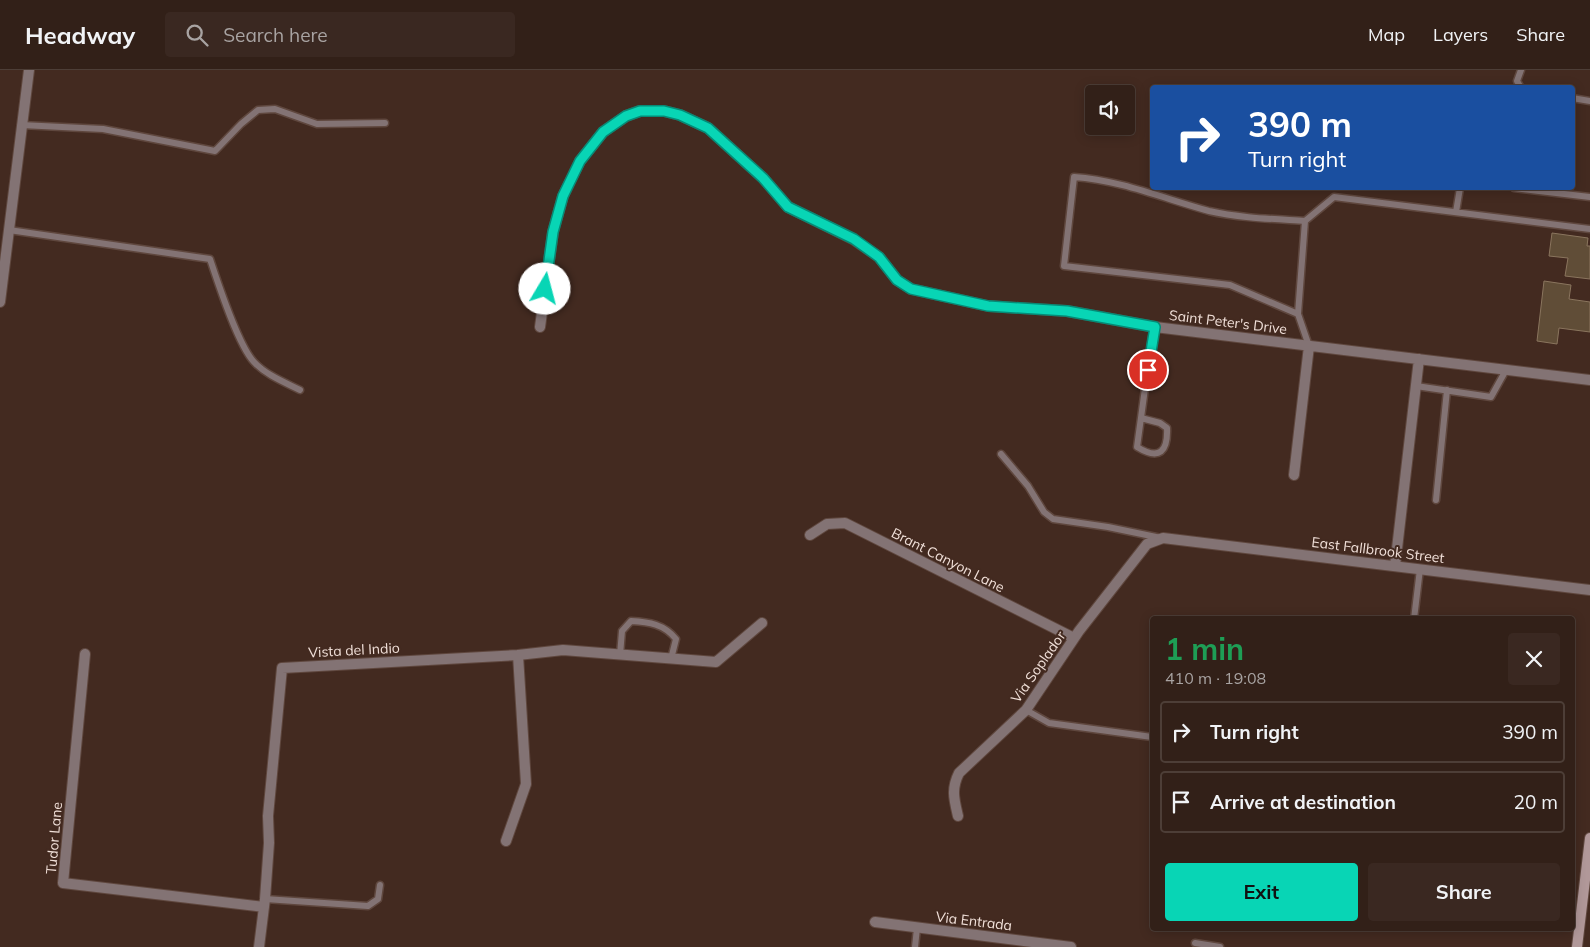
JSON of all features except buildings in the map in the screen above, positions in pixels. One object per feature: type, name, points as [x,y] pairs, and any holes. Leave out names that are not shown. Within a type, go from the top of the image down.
[{"type":"main road","points":[[1577,947],[1590,838]]},
{"type":"street","points":[[0,302],[29,70]]},
{"type":"street","name":"Saint Peter's Drive","points":[[540,327],[553,232],[563,196],[580,161],[603,132],[626,116],[640,111],[664,111],[680,115],[708,128],[763,178],[788,207],[854,239],[879,257],[897,280],[911,289],[988,306],[1067,311],[1155,327],[1590,380]]},
{"type":"street","points":[[1294,475],[1309,346]]},
{"type":"street","points":[[1395,566],[1419,359]]},
{"type":"street","name":"Brant Canyon Lane","points":[[810,535],[827,524],[845,523],[1074,638]]},
{"type":"street","name":"East Fallbrook Street","points":[[1163,538],[1590,590]]},
{"type":"street","name":"Via Soplador","points":[[958,816],[952,795],[954,783],[959,772],[1026,710],[1074,638],[1147,544],[1163,538]]},
{"type":"street","points":[[506,840],[526,784],[518,655],[563,650],[716,662],[762,623]]},
{"type":"street","name":"Tudor Lane","points":[[85,654],[63,883],[264,903]]},
{"type":"street","name":"Vista del Indio","points":[[259,947],[269,843],[268,816],[282,668],[518,655]]},
{"type":"street","name":"Via Entrada","points":[[875,922],[1071,947]]},
{"type":"lane","points":[[1519,85],[1517,81],[1521,70]]},
{"type":"lane","points":[[1575,98],[1590,101]]},
{"type":"lane","points":[[21,125],[103,129],[215,150],[258,110],[275,109],[316,124],[385,123]]},
{"type":"lane","points":[[1298,314],[1230,285],[1064,266],[1074,177],[1128,187],[1210,211],[1305,221],[1334,197],[1590,229]]},
{"type":"lane","points":[[1456,212],[1460,190]]},
{"type":"lane","points":[[1531,190],[1590,197]]},
{"type":"lane","points":[[1305,221],[1298,314],[1309,346]]},
{"type":"lane","points":[[9,230],[210,259],[225,301],[252,361],[266,373],[300,390]]},
{"type":"lane","points":[[1141,418],[1160,423],[1167,428],[1168,444],[1164,449],[1158,452],[1145,452],[1137,447],[1152,337],[1155,327]]},
{"type":"lane","points":[[1416,386],[1490,396],[1506,370]]},
{"type":"lane","points":[[1436,500],[1448,390]]},
{"type":"lane","points":[[1001,454],[1028,486],[1044,512],[1053,519],[1163,538]]},
{"type":"lane","points":[[1414,616],[1420,569]]},
{"type":"lane","points":[[620,655],[622,631],[631,621],[649,622],[669,631],[676,639],[670,659]]},
{"type":"lane","points":[[1026,710],[1049,723],[1150,737]]},
{"type":"lane","points":[[264,903],[368,906],[378,899],[380,885]]},
{"type":"lane","points":[[915,947],[917,928]]},
{"type":"lane","points":[[1196,944],[1220,947]]},
{"type":"route","points":[[545,289],[553,232],[563,196],[580,161],[603,132],[626,116],[640,111],[664,111],[680,115],[708,128],[763,178],[788,207],[854,239],[879,257],[897,280],[911,289],[988,306],[1067,311],[1155,327],[1148,370]]}]
